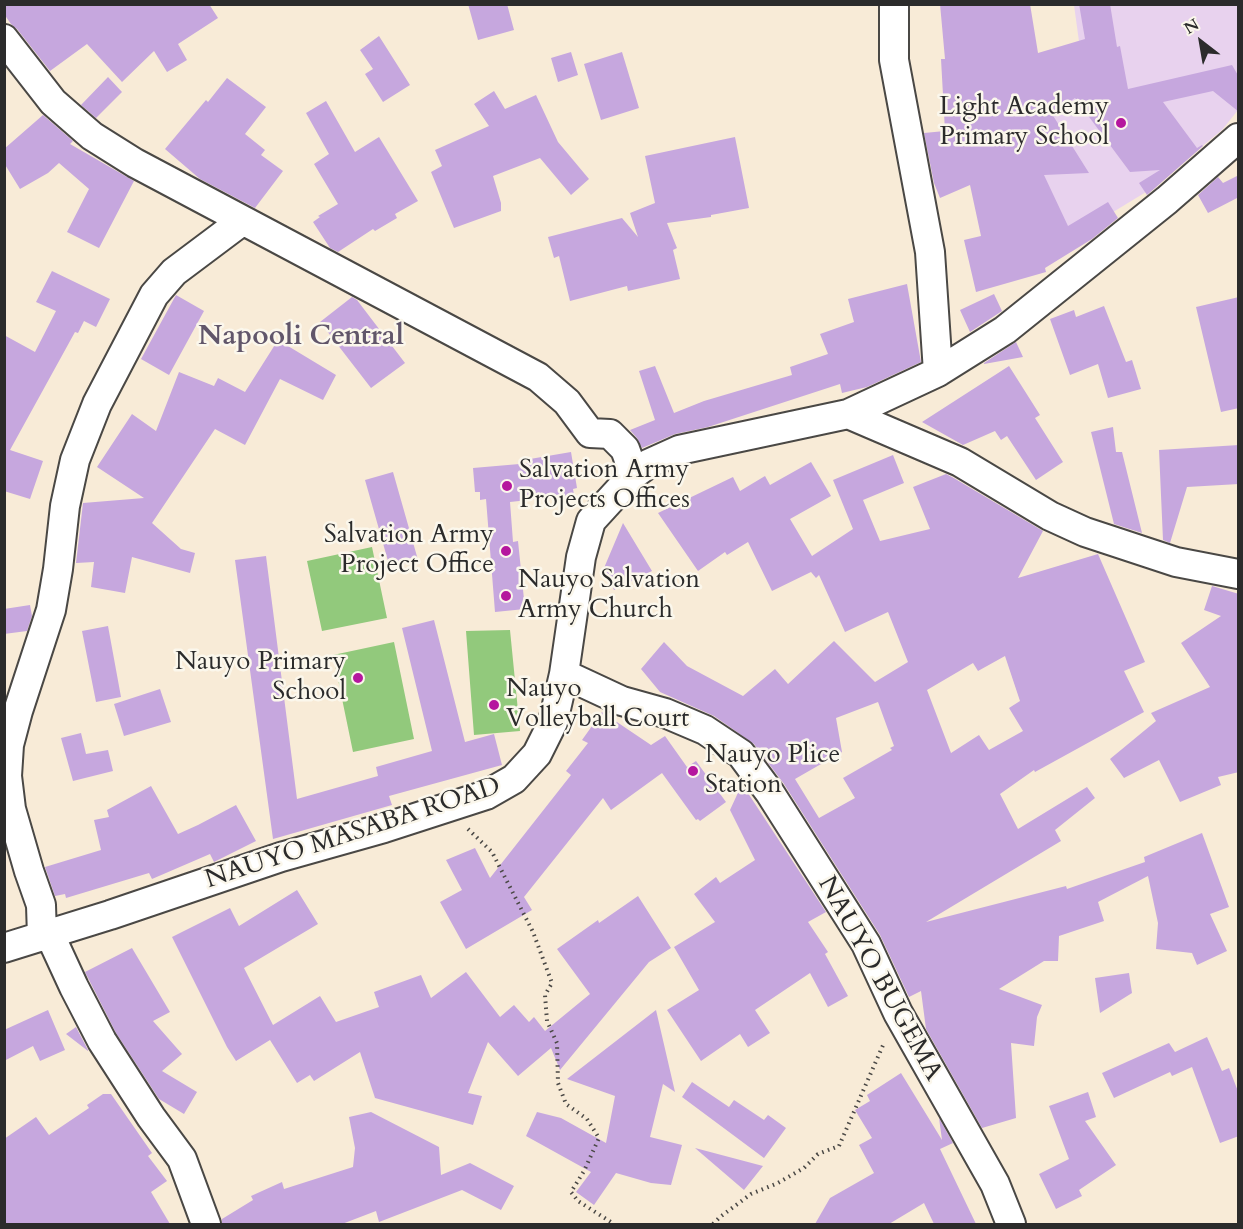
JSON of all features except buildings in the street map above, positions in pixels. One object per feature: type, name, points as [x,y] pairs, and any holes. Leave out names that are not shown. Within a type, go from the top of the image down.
[{"type":"street","points":[[894,4],[894,60],[930,252],[938,372]]},
{"type":"street","points":[[4,39],[52,102],[92,136],[135,164],[538,377],[567,402],[590,433],[610,434],[625,449],[634,474]]},
{"type":"street","name":"NAUYO MASABA ROAD","points":[[4,948],[281,857],[384,828],[486,795],[514,779],[537,754],[553,722],[564,674],[581,557],[591,521],[634,474],[648,464],[679,450],[848,414],[938,372],[1005,330],[1167,200],[1239,138]]},
{"type":"street","points":[[206,1224],[182,1159],[151,1117],[102,1041],[46,936],[41,905],[11,809],[7,776],[18,711],[51,610],[65,506],[75,460],[97,404],[154,295],[174,272],[242,221]]},
{"type":"street","points":[[848,414],[960,462],[1050,516],[1085,532],[1176,562],[1239,574]]},
{"type":"street","name":"NAUYO BUGEMA","points":[[564,674],[622,701],[665,713],[705,730],[741,754],[770,793],[866,944],[898,1012],[995,1184],[1011,1224]]},
{"type":"path","points":[[446,807],[492,852],[533,932],[552,982],[545,995],[547,1021],[557,1043],[558,1083],[566,1104],[587,1119],[598,1138],[584,1171],[571,1192],[578,1201],[614,1224]]},
{"type":"path","points":[[713,1224],[752,1194],[804,1168],[818,1154],[839,1146],[898,1012]]},
{"type":"shaded area","name":"Light Academy Primary School","points":[[1074,5],[1238,5],[1238,110],[1222,130],[1146,192],[1059,245],[1019,64],[1081,56]]},
{"type":"green space","points":[[372,547],[387,618],[322,631],[307,561]]},
{"type":"green space","name":"Nauyo Volleyball Court","points":[[510,630],[520,731],[474,735],[466,631]]},
{"type":"green space","points":[[394,642],[414,739],[353,752],[333,655]]},
{"type":"place","name":"Light Academy Primary School","points":[[1121,123]]},
{"type":"place","name":"Salvation Army Projects Offices","points":[[507,486]]},
{"type":"place","name":"Salvation Army Project Office","points":[[506,551]]},
{"type":"place","name":"Nauyo Salvation Army Church","points":[[506,596]]},
{"type":"place","name":"Nauyo Primary School","points":[[358,678]]},
{"type":"place","name":"Nauyo Volleyball Court","points":[[494,705]]},
{"type":"place","name":"Nauyo Plice Station","points":[[693,771]]},
{"type":"district","name":"Napooli Central","points":[[301,338]]}]
